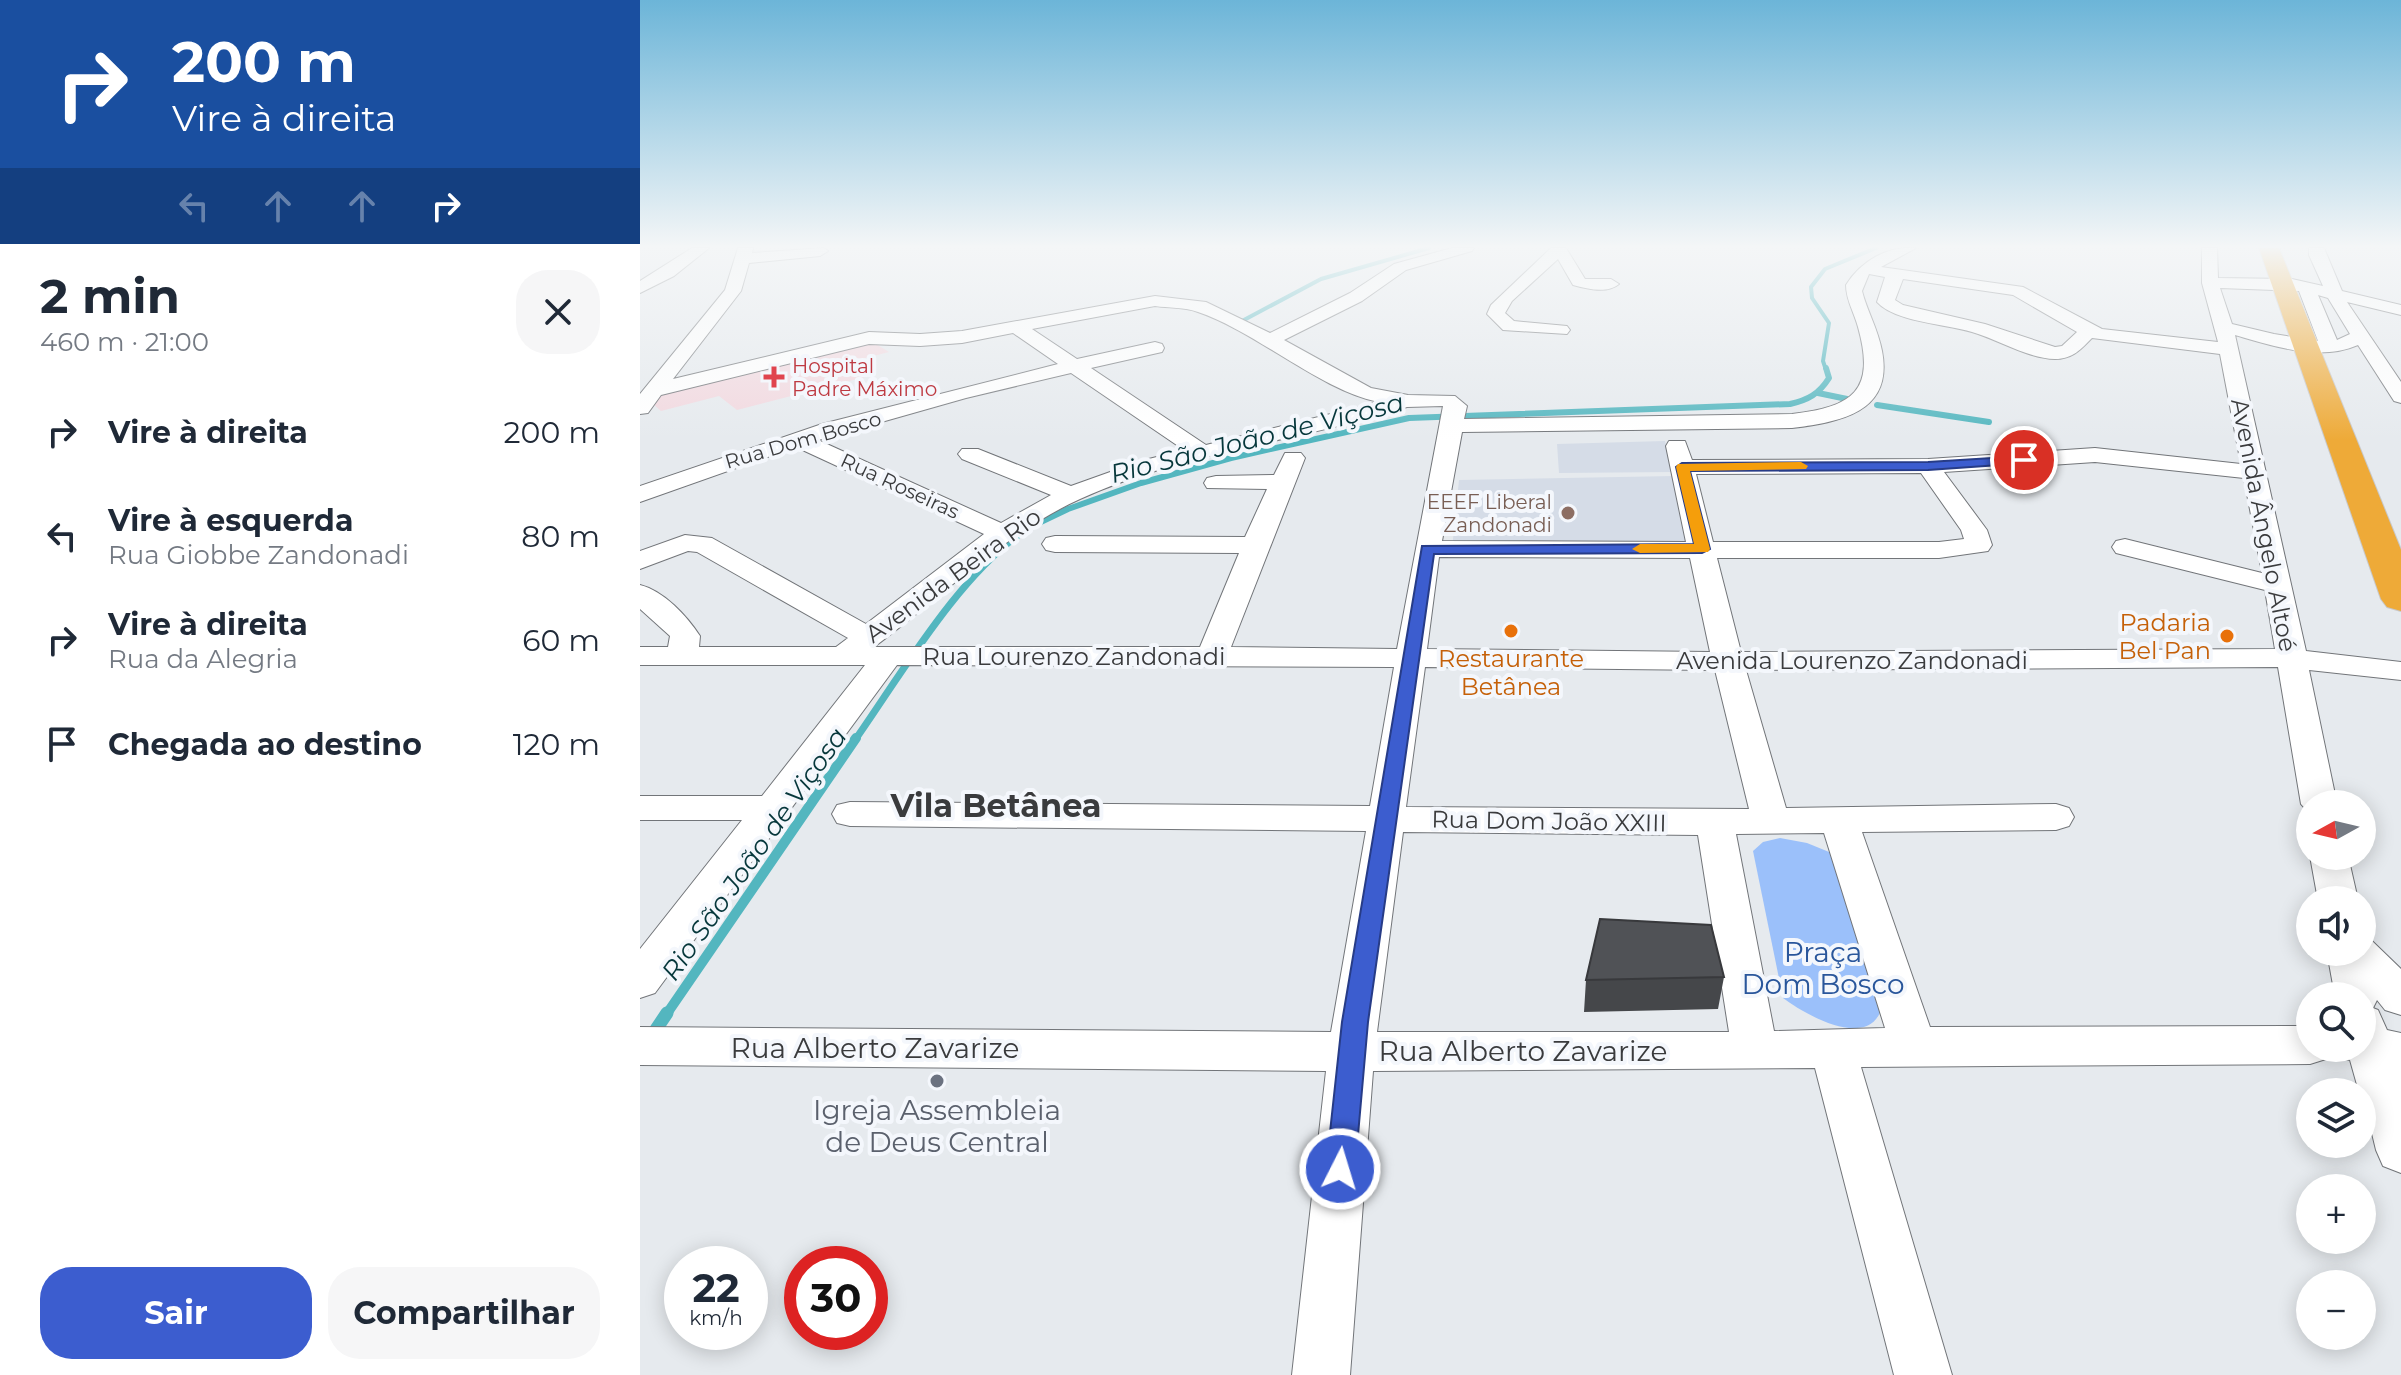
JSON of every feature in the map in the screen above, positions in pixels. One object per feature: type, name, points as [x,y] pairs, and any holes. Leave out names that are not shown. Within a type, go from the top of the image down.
[{"type":"highway","points":[[2304,312],[2401,599]]},
{"type":"street","points":[[640,408],[716,312]]},
{"type":"street","points":[[655,390],[869,338],[929,340],[1089,312]]},
{"type":"street","points":[[1213,312],[1365,393],[1408,401],[1441,399],[1455,416],[1671,423],[1818,418],[1841,413],[1865,398],[1872,389],[1875,376],[1868,330],[1861,312]]},
{"type":"street","points":[[1270,340],[1326,312]]},
{"type":"street","points":[[1497,312],[1501,322],[1509,326],[1561,330]]},
{"type":"street","points":[[1911,312],[1971,326],[2044,352],[2068,351],[2088,331],[2239,312]]},
{"type":"street","points":[[2059,312],[2088,331]]},
{"type":"street","points":[[2346,312],[2398,389]]},
{"type":"street","points":[[2235,314],[2262,336],[2317,346],[2350,343],[2360,336]]},
{"type":"street","name":"Avenida Ângelo Altoé","points":[[2235,314],[2252,472],[2278,585],[2316,790]]},
{"type":"street","points":[[1016,327],[1202,452]]},
{"type":"street","name":"Rua Dom Bosco","points":[[640,495],[746,454],[798,439],[1074,366],[1155,348]]},
{"type":"street","name":"Avenida Beira Rio","points":[[640,981],[887,650],[1002,533],[1071,494],[1110,479],[1202,452],[1408,401]]},
{"type":"street","points":[[1321,1375],[1351,1052],[1427,549],[1455,416]]},
{"type":"street","points":[[1671,423],[1728,661],[1771,822]]},
{"type":"street","name":"Rua Roseiras","points":[[798,439],[1002,533]]},
{"type":"street","points":[[970,454],[1071,494]]},
{"type":"street","points":[[1682,467],[1928,466],[2107,456],[2252,472]]},
{"type":"street","points":[[1427,549],[1939,550],[1979,545],[1979,540],[1928,466]]},
{"type":"street","points":[[1212,656],[1288,470],[1216,483]]},
{"type":"street","points":[[640,561],[685,543],[703,544],[887,650]]},
{"type":"street","points":[[1055,544],[1255,545]]},
{"type":"street","points":[[2125,547],[2278,585]]},
{"type":"street","points":[[640,594],[675,623],[685,636],[682,657]]},
{"type":"street","name":"Rua Lourenzo Zandonadi","points":[[640,656],[843,656],[887,650],[946,656],[1413,657]]},
{"type":"street","name":"Avenida Lourenzo Zandonadi","points":[[1413,657],[1728,661],[2290,658]]},
{"type":"street","points":[[2290,658],[2401,671]]},
{"type":"street","points":[[640,808],[772,808]]},
{"type":"street","name":"Rua Dom João XXIII","points":[[850,814],[1715,822],[2056,817]]},
{"type":"street","points":[[1839,821],[1914,1046]]},
{"type":"street","points":[[1715,822],[1755,1051]]},
{"type":"street","points":[[2370,966],[2401,997]]},
{"type":"street","name":"Rua Alberto Zavarize","points":[[640,1046],[1351,1052],[2296,1045]]},
{"type":"street","points":[[1833,1050],[1923,1375]]},
{"type":"street","points":[[2376,1052],[2399,1137]]},
{"type":"shaded area","name":"Hospital Padre Máximo","points":[[871,341],[889,352],[815,371],[825,378],[859,369],[869,376],[737,410],[719,396],[661,411],[645,397]]},
{"type":"shaded area","points":[[1665,441],[1673,472],[1559,473],[1557,444]]},
{"type":"shaded area","name":"EEEF Liberal Zandonadi","points":[[1674,476],[1687,546],[1452,549],[1459,480]]},
{"type":"green space","name":"Praça Dom Bosco","points":[[1780,838],[1807,843],[1834,854],[1882,1007],[1875,1020],[1865,1027],[1837,1026],[1783,998],[1753,851],[1763,842]]},
{"type":"building","points":[[1600,919],[1711,925],[1724,977],[1586,980]]},
{"type":"waterway","points":[[1242,321],[1259,312]]},
{"type":"waterway","name":"Rio São João de Viçosa","points":[[1822,312],[1829,323],[1823,361],[1826,370]]},
{"type":"waterway","name":"Rio São João de Viçosa","points":[[1028,528],[1068,509],[1141,483],[1231,458],[1409,418],[1790,404],[1817,392],[1829,378],[1826,368]]},
{"type":"waterway","points":[[1818,393],[1847,399]]},
{"type":"waterway","points":[[1877,405],[1989,422]]},
{"type":"waterway","name":"Rio São João de Viçosa","points":[[855,740],[912,655],[956,597],[1003,547],[1028,528]]},
{"type":"waterway","name":"Rio São João de Viçosa","points":[[1024,530],[1028,528]]},
{"type":"waterway","name":"Rio São João de Viçosa","points":[[666,1015],[856,738]]},
{"type":"waterway","name":"Rio São João de Viçosa","points":[[640,1053],[667,1013]]},
{"type":"slow traffic","points":[[1640,549],[1702,549],[1682,467],[1801,466]]},
{"type":"place","name":"Hospital Padre Máximo","points":[[774,377]]},
{"type":"place","name":"EEEF Liberal Zandonadi","points":[[1568,513]]},
{"type":"place","name":"Restaurante Betânea","points":[[1511,631]]},
{"type":"place","name":"Padaria Bel Pan","points":[[2227,636]]},
{"type":"place","name":"Igreja Assembleia de Deus Central","points":[[937,1081]]},
{"type":"district","name":"Vila Betânea","points":[[996,805]]},
{"type":"route","points":[[1340,1169],[1355,1022],[1384,819],[1413,657],[1427,549],[1702,549],[1682,467],[1928,466],[2024,460]]}]
